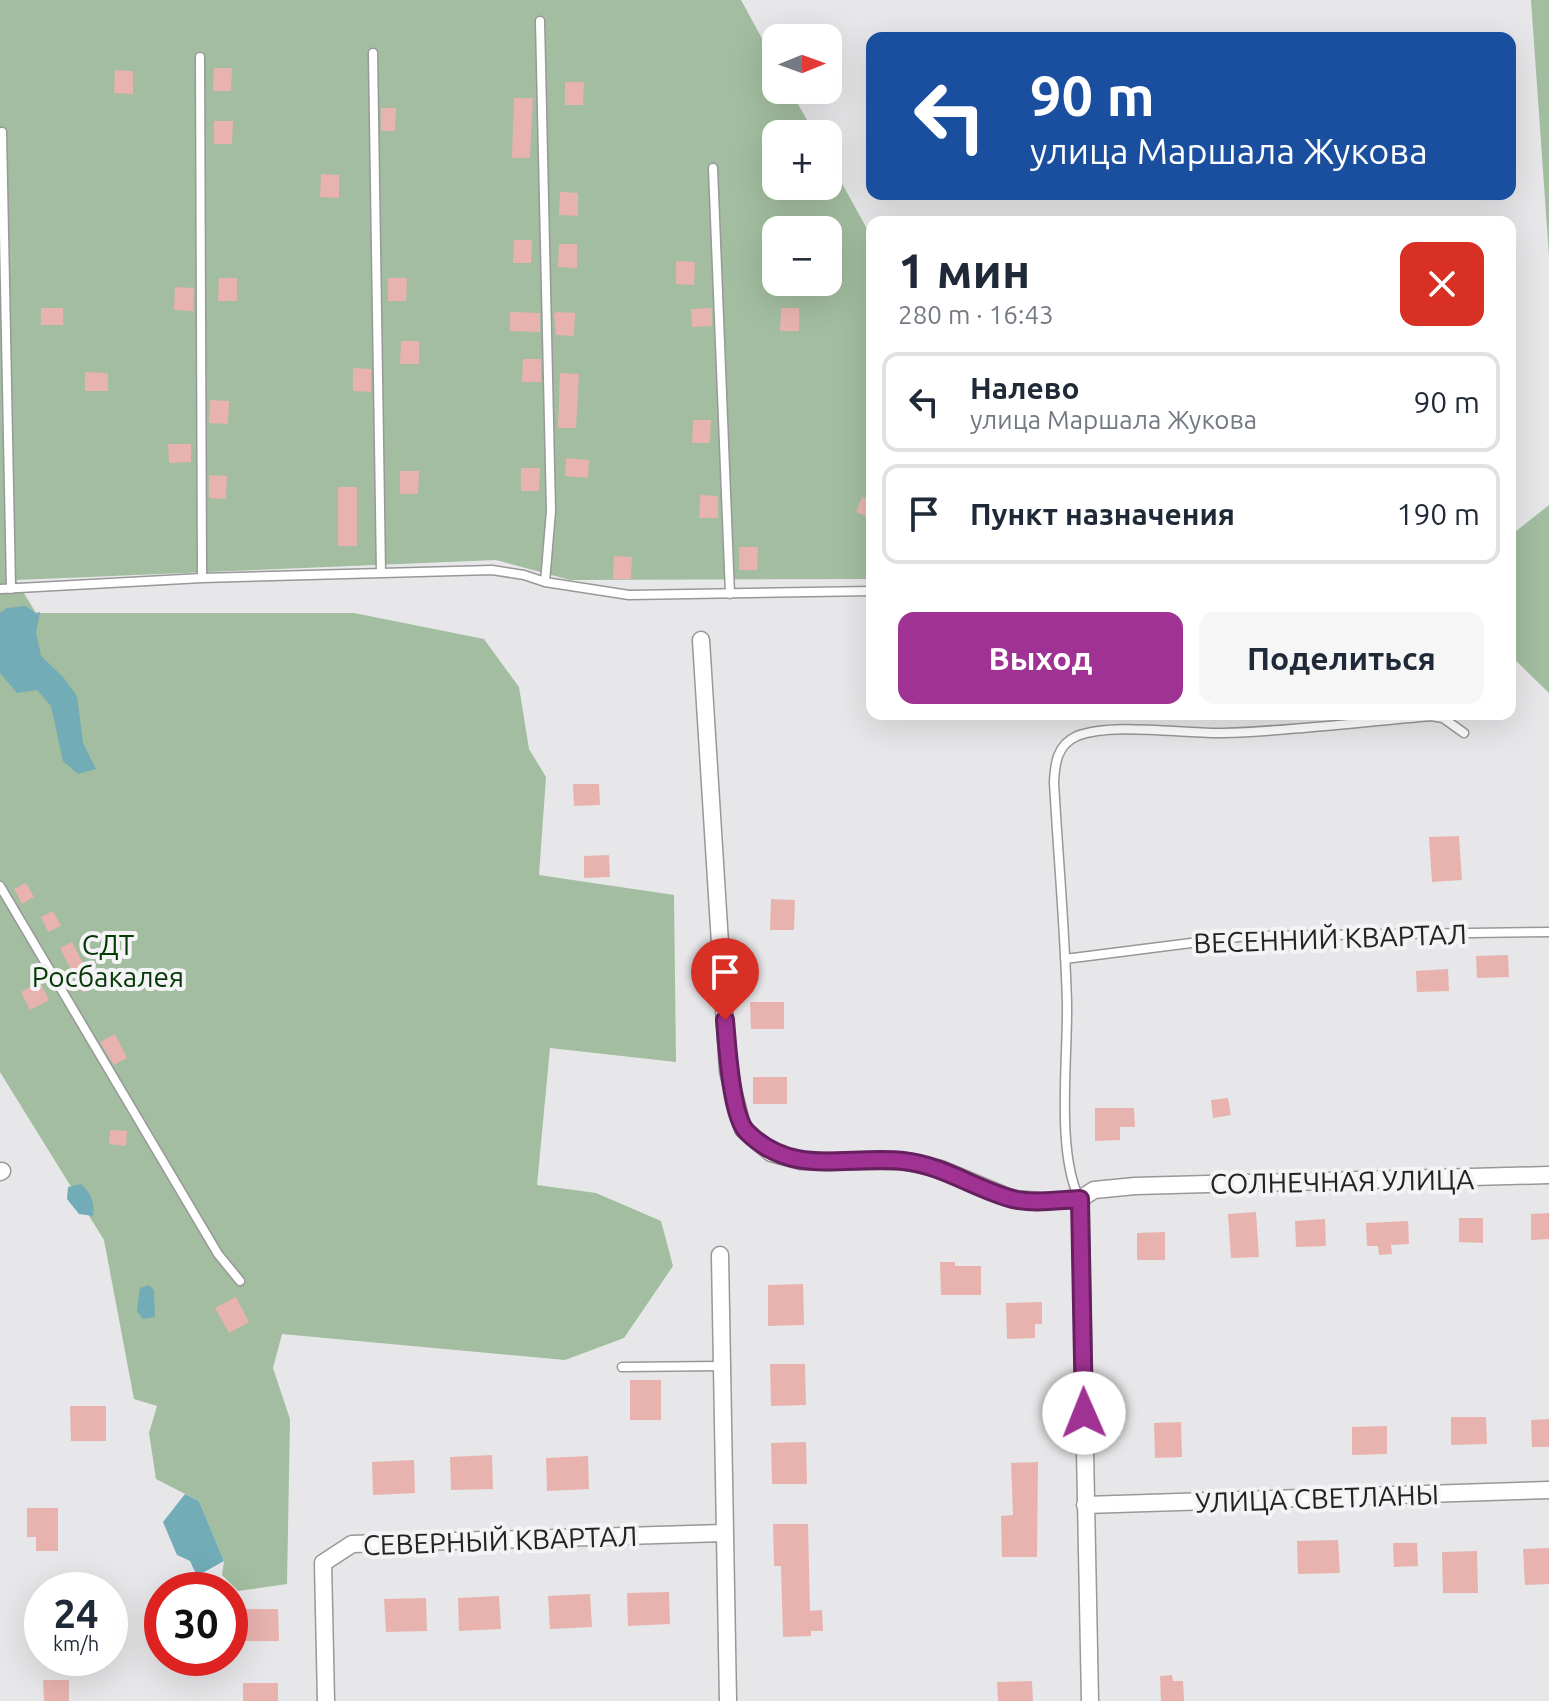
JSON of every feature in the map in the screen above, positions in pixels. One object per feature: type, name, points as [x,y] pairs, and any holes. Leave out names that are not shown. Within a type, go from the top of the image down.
[{"type":"street","name":"СОЛНЕЧНАЯ УЛИЦА","points":[[701,640],[728,1071],[743,1129],[771,1153],[801,1161],[903,1161],[941,1169],[1013,1199],[1041,1201],[1080,1199],[1094,1190],[1135,1186],[1549,1175]]},
{"type":"street","points":[[1080,1199],[1090,1701]]},
{"type":"street","points":[[720,1255],[728,1701]]},
{"type":"street","name":"УЛИЦА СВЕТЛАНЫ","points":[[1085,1505],[1549,1490]]},
{"type":"street","name":"СЕВЕРНЫЙ КВАРТАЛ","points":[[326,1701],[323,1563],[352,1544],[724,1533]]},
{"type":"lane","points":[[540,21],[551,511],[545,582]]},
{"type":"lane","points":[[373,53],[381,573]]},
{"type":"lane","points":[[200,57],[202,578]]},
{"type":"lane","points":[[2,132],[11,589]]},
{"type":"lane","points":[[713,168],[730,594]]},
{"type":"lane","points":[[0,589],[202,578],[492,570],[629,595],[866,591]]},
{"type":"lane","points":[[1080,1199],[1071,1182],[1066,1138],[1065,959],[1054,782],[1055,760],[1065,744],[1077,736],[1101,731],[1249,732],[1386,720]]},
{"type":"lane","points":[[1446,720],[1464,733]]},
{"type":"lane","points":[[0,886],[218,1254],[240,1281]]},
{"type":"lane","name":"ВЕСЕННИЙ КВАРТАЛ","points":[[1065,959],[1246,936],[1549,932]]},
{"type":"lane","points":[[622,1367],[721,1366]]},
{"type":"green space","name":"СДТ Росбакалея","points":[[0,0],[741,0],[762,38],[762,104],[798,104],[807,120],[762,120],[762,200],[842,200],[842,183],[866,227],[866,579],[570,580],[496,560],[16,580],[36,613],[354,613],[484,639],[519,687],[529,749],[546,777],[539,875],[674,895],[676,1062],[550,1048],[537,1185],[596,1193],[661,1221],[673,1266],[624,1338],[565,1360],[282,1334],[273,1368],[290,1419],[287,1584],[248,1590],[248,1572],[222,1572],[224,1561],[199,1501],[156,1479],[149,1433],[157,1406],[134,1399],[104,1240],[0,1072]]},
{"type":"green space","points":[[1531,0],[1549,0],[1549,256]]},
{"type":"green space","points":[[1549,505],[1549,693],[1516,661],[1516,531]]},
{"type":"water","points":[[25,606],[36,613],[40,612],[36,633],[41,656],[77,696],[83,743],[96,769],[78,774],[63,761],[51,706],[37,690],[17,693],[0,673],[0,613],[7,608]]},
{"type":"water","points":[[81,1184],[92,1198],[93,1216],[79,1214],[67,1199],[68,1187]]},
{"type":"water","points":[[149,1285],[154,1290],[155,1317],[143,1319],[137,1311],[140,1288]]},
{"type":"water","points":[[185,1494],[199,1501],[224,1561],[204,1572],[195,1572],[190,1561],[177,1555],[163,1522]]},
{"type":"building","points":[[214,68],[232,68],[231,91],[213,91]]},
{"type":"building","points":[[115,70],[133,71],[133,94],[114,93]]},
{"type":"building","points":[[565,82],[584,82],[583,105],[565,105]]},
{"type":"building","points":[[514,98],[533,98],[530,158],[512,158]]},
{"type":"building","points":[[381,108],[396,108],[395,131],[381,131]]},
{"type":"building","points":[[214,121],[233,121],[232,144],[214,144]]},
{"type":"building","points":[[321,174],[339,175],[339,198],[320,197]]},
{"type":"building","points":[[560,192],[578,193],[578,216],[559,215]]},
{"type":"building","points":[[514,240],[532,240],[531,263],[513,263]]},
{"type":"building","points":[[559,244],[577,244],[577,268],[558,267]]},
{"type":"building","points":[[676,261],[695,262],[694,285],[676,284]]},
{"type":"building","points":[[219,278],[237,278],[237,301],[218,301]]},
{"type":"building","points":[[388,278],[407,278],[406,301],[388,301]]},
{"type":"building","points":[[175,287],[194,288],[193,311],[174,310]]},
{"type":"building","points":[[41,308],[63,308],[63,325],[41,325]]},
{"type":"building","points":[[712,308],[712,326],[692,327],[691,309]]},
{"type":"building","points":[[781,308],[799,308],[799,331],[780,331]]},
{"type":"building","points":[[510,312],[540,313],[540,332],[510,331]]},
{"type":"building","points":[[575,313],[574,336],[556,335],[554,314]]},
{"type":"building","points":[[401,341],[419,341],[419,364],[400,364]]},
{"type":"building","points":[[523,359],[541,359],[541,382],[522,382]]},
{"type":"building","points":[[353,368],[371,369],[371,392],[353,391]]},
{"type":"building","points":[[85,372],[108,373],[108,391],[85,391]]},
{"type":"building","points":[[560,373],[579,374],[576,428],[558,428]]},
{"type":"building","points":[[210,400],[229,401],[228,424],[209,423]]},
{"type":"building","points":[[693,420],[711,420],[710,443],[692,443]]},
{"type":"building","points":[[168,444],[191,444],[191,462],[169,463]]},
{"type":"building","points":[[566,458],[589,460],[588,478],[565,476]]},
{"type":"building","points":[[521,468],[540,468],[539,491],[521,491]]},
{"type":"building","points":[[400,471],[419,471],[418,494],[400,494]]},
{"type":"building","points":[[209,475],[227,476],[226,499],[209,498]]},
{"type":"building","points":[[338,487],[357,487],[357,546],[338,546]]},
{"type":"building","points":[[700,495],[718,496],[718,518],[699,518]]},
{"type":"building","points":[[862,497],[866,499],[866,516],[856,512]]},
{"type":"building","points":[[739,547],[758,547],[757,570],[739,570]]},
{"type":"building","points":[[614,556],[632,557],[631,579],[613,579]]},
{"type":"building","points":[[573,784],[599,784],[600,805],[574,806]]},
{"type":"building","points":[[1459,836],[1462,880],[1432,882],[1429,837]]},
{"type":"building","points":[[609,855],[610,877],[584,878],[584,856]]},
{"type":"building","points":[[26,883],[34,897],[22,904],[14,889]]},
{"type":"building","points":[[771,899],[795,900],[794,930],[770,930]]},
{"type":"building","points":[[53,911],[61,926],[48,932],[41,917]]},
{"type":"building","points":[[72,942],[95,986],[83,993],[60,948]]},
{"type":"building","points":[[1508,955],[1509,977],[1477,978],[1476,956]]},
{"type":"building","points":[[1448,969],[1449,991],[1417,992],[1416,971]]},
{"type":"building","points":[[40,982],[49,1000],[30,1010],[21,992]]},
{"type":"building","points":[[750,1002],[784,1002],[784,1029],[751,1029]]},
{"type":"building","points":[[115,1034],[127,1058],[114,1065],[100,1042]]},
{"type":"building","points":[[753,1077],[787,1077],[787,1104],[753,1104]]},
{"type":"building","points":[[1228,1098],[1231,1115],[1213,1118],[1211,1100]]},
{"type":"building","points":[[1095,1108],[1134,1108],[1135,1127],[1120,1127],[1120,1140],[1095,1141]]},
{"type":"building","points":[[110,1130],[127,1131],[126,1146],[109,1144]]},
{"type":"building","points":[[1256,1212],[1259,1257],[1231,1258],[1228,1214]]},
{"type":"building","points":[[1549,1213],[1549,1239],[1531,1240],[1531,1214]]},
{"type":"building","points":[[1459,1218],[1483,1218],[1483,1243],[1459,1242]]},
{"type":"building","points":[[1325,1219],[1326,1246],[1296,1247],[1295,1221]]},
{"type":"building","points":[[1408,1221],[1409,1244],[1391,1245],[1392,1254],[1379,1255],[1378,1246],[1367,1246],[1366,1223]]},
{"type":"building","points":[[1165,1232],[1165,1260],[1137,1260],[1137,1233]]},
{"type":"building","points":[[940,1262],[955,1262],[955,1266],[981,1266],[981,1295],[941,1295]]},
{"type":"building","points":[[803,1284],[804,1325],[768,1326],[768,1285]]},
{"type":"building","points":[[236,1297],[249,1322],[229,1333],[215,1308]]},
{"type":"building","points":[[1042,1302],[1042,1324],[1035,1324],[1035,1338],[1007,1339],[1006,1303]]},
{"type":"building","points":[[770,1364],[805,1364],[806,1405],[771,1406]]},
{"type":"building","points":[[630,1380],[661,1380],[661,1420],[630,1420]]},
{"type":"building","points":[[70,1406],[106,1406],[106,1441],[71,1441]]},
{"type":"building","points":[[1451,1417],[1486,1417],[1487,1444],[1451,1445]]},
{"type":"building","points":[[1549,1419],[1549,1447],[1532,1447],[1531,1420]]},
{"type":"building","points":[[1181,1422],[1182,1457],[1155,1458],[1154,1423]]},
{"type":"building","points":[[1387,1426],[1387,1454],[1352,1455],[1352,1427]]},
{"type":"building","points":[[806,1442],[807,1484],[772,1484],[771,1443]]},
{"type":"building","points":[[492,1455],[493,1489],[451,1490],[450,1457]]},
{"type":"building","points":[[588,1456],[589,1489],[547,1491],[546,1458]]},
{"type":"building","points":[[414,1460],[415,1493],[373,1495],[372,1462]]},
{"type":"building","points":[[1038,1462],[1037,1557],[1002,1557],[1001,1516],[1013,1515],[1011,1463]]},
{"type":"building","points":[[27,1508],[58,1508],[58,1551],[36,1551],[36,1537],[27,1537]]},
{"type":"building","points":[[773,1524],[808,1524],[810,1611],[822,1610],[823,1631],[811,1631],[811,1636],[783,1637],[781,1566],[774,1566]]},
{"type":"building","points":[[1338,1540],[1340,1573],[1298,1574],[1297,1541]]},
{"type":"building","points":[[1393,1543],[1417,1543],[1418,1566],[1394,1567]]},
{"type":"building","points":[[1549,1548],[1549,1584],[1525,1585],[1523,1549]]},
{"type":"building","points":[[1477,1551],[1478,1593],[1443,1593],[1442,1552]]},
{"type":"building","points":[[669,1592],[670,1624],[628,1626],[627,1593]]},
{"type":"building","points":[[590,1594],[592,1627],[550,1629],[548,1596]]},
{"type":"building","points":[[499,1596],[501,1629],[459,1631],[458,1598]]},
{"type":"building","points":[[426,1598],[427,1631],[386,1632],[384,1599]]},
{"type":"building","points":[[248,1609],[278,1609],[279,1641],[248,1641]]},
{"type":"building","points":[[1172,1675],[1173,1681],[1183,1681],[1184,1701],[1161,1701],[1160,1676]]},
{"type":"building","points":[[43,1680],[69,1680],[69,1701],[44,1701]]},
{"type":"building","points":[[1032,1681],[1033,1701],[998,1701],[997,1682]]},
{"type":"building","points":[[243,1683],[278,1683],[278,1701],[243,1701]]},
{"type":"route","points":[[725,1020],[728,1071],[743,1129],[771,1153],[801,1161],[903,1161],[941,1169],[1013,1199],[1080,1199],[1084,1413]]}]
